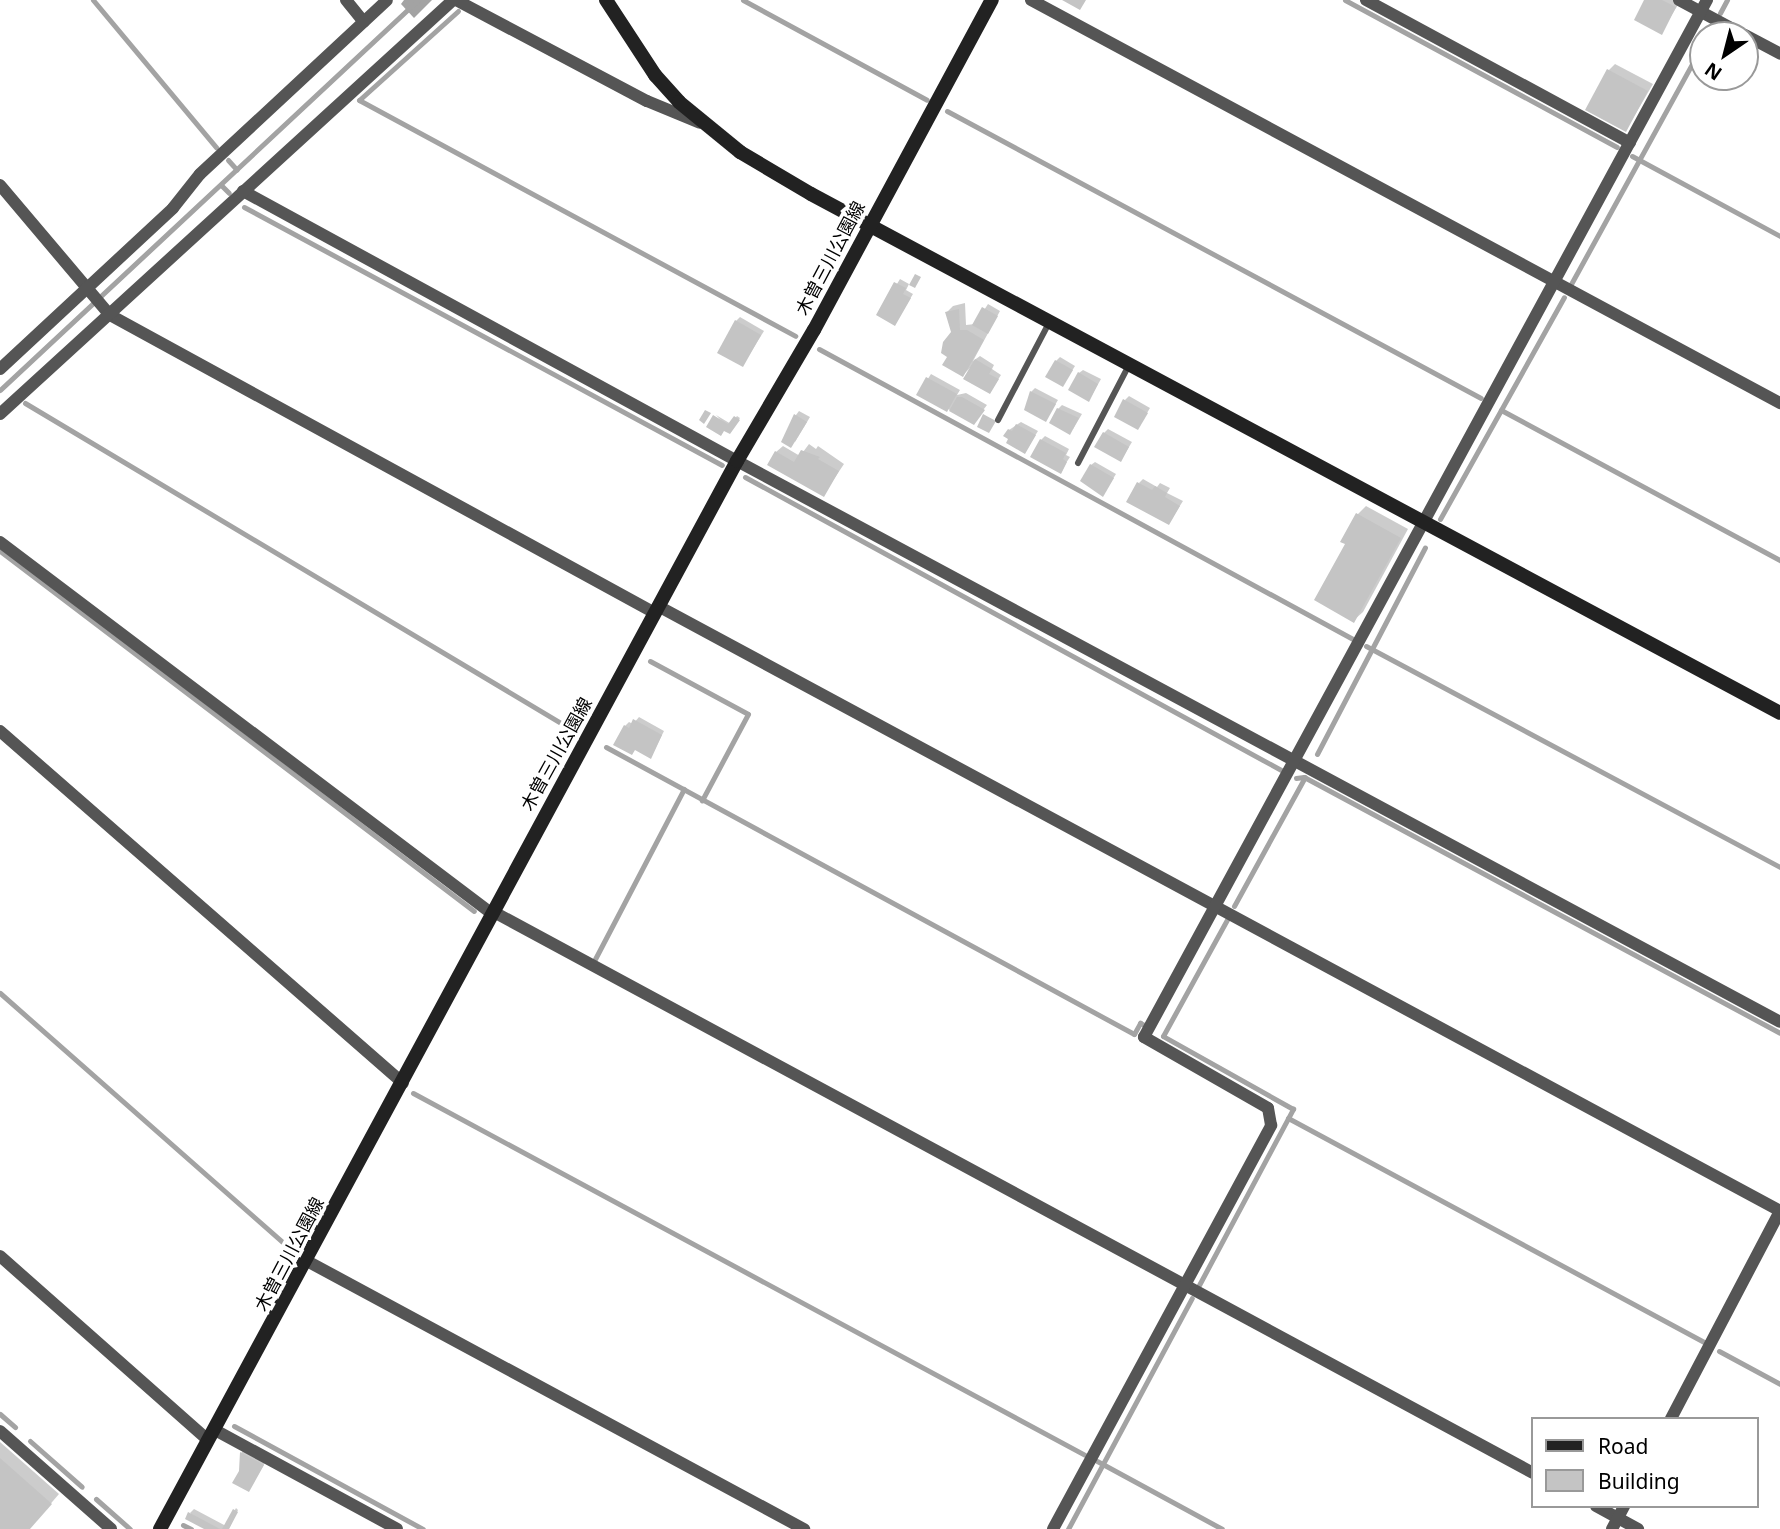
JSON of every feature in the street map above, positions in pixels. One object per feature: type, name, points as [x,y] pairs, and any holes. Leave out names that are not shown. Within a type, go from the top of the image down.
[{"type":"main road","points":[[606,0],[654,75],[704,124],[740,152],[1780,713]]},
{"type":"main road","name":"木曽三川公園線","points":[[160,1529],[403,1083],[656,609],[737,461],[814,330],[992,0]]},
{"type":"street","points":[[346,0],[365,22]]},
{"type":"street","points":[[0,369],[88,290],[173,208],[200,174],[387,0]]},
{"type":"street","points":[[0,414],[107,312],[455,0],[646,101],[704,124]]},
{"type":"street","points":[[1031,0],[1780,403]]},
{"type":"street","points":[[1366,0],[1630,143]]},
{"type":"street","points":[[1679,0],[1703,6],[1725,21]]},
{"type":"street","points":[[1053,1529],[1271,1125],[1268,1108],[1144,1037],[1703,6]]},
{"type":"street","points":[[1759,43],[1780,54]]},
{"type":"street","points":[[0,185],[107,312],[656,609],[1214,904],[1780,1211],[1672,1417]]},
{"type":"street","points":[[243,191],[737,461],[1780,1022]]},
{"type":"street","points":[[0,542],[492,912],[1532,1472]]},
{"type":"street","points":[[0,730],[403,1083]]},
{"type":"street","points":[[0,1256],[211,1435],[397,1529]]},
{"type":"street","points":[[307,1261],[804,1529]]},
{"type":"street","points":[[0,1431],[111,1529]]},
{"type":"street","points":[[1600,1508],[1638,1529]]},
{"type":"lane","points":[[998,420],[1050,321]]},
{"type":"lane","points":[[1078,463],[1129,364]]},
{"type":"shaded area","points":[[404,0],[432,0],[414,18],[401,4]]},
{"type":"building","points":[[1062,0],[1086,0],[1080,10]]},
{"type":"building","points":[[1644,0],[1662,0],[1676,7],[1662,35],[1634,20]]},
{"type":"building","points":[[1607,69],[1648,91],[1626,132],[1585,110]]},
{"type":"building","points":[[915,274],[921,277],[915,288],[909,285]]},
{"type":"building","points":[[894,282],[906,288],[903,294],[911,298],[895,326],[876,315]]},
{"type":"building","points":[[982,307],[998,316],[988,334],[972,325]]},
{"type":"building","points":[[959,309],[960,330],[967,330],[984,340],[963,377],[942,365],[947,357],[941,353],[943,342],[951,332],[945,312]]},
{"type":"building","points":[[735,320],[761,335],[743,367],[717,353]]},
{"type":"building","points":[[975,359],[992,369],[989,374],[999,379],[990,394],[963,379]]},
{"type":"building","points":[[1055,360],[1073,370],[1063,387],[1045,377]]},
{"type":"building","points":[[1078,372],[1098,384],[1089,402],[1068,390]]},
{"type":"building","points":[[926,377],[957,394],[947,412],[916,395]]},
{"type":"building","points":[[1030,391],[1056,404],[1046,422],[1024,410]]},
{"type":"building","points":[[957,397],[962,397],[985,410],[974,425],[949,411]]},
{"type":"building","points":[[1123,399],[1148,413],[1138,430],[1114,417]]},
{"type":"building","points":[[1057,408],[1079,418],[1070,435],[1049,423]]},
{"type":"building","points":[[705,410],[711,413],[704,424],[699,420]]},
{"type":"building","points":[[794,414],[807,422],[791,448],[781,442]]},
{"type":"building","points":[[983,414],[996,421],[989,433],[977,427]]},
{"type":"building","points":[[713,415],[728,424],[734,416],[740,420],[730,434],[724,431],[721,436],[706,427]]},
{"type":"building","points":[[1016,424],[1036,435],[1025,454],[1006,443],[1008,439],[1003,436],[1008,429],[1012,431]]},
{"type":"building","points":[[1103,432],[1129,447],[1121,462],[1094,447]]},
{"type":"building","points":[[1040,439],[1066,453],[1063,459],[1067,462],[1061,474],[1030,457]]},
{"type":"building","points":[[801,450],[820,457],[818,459],[839,471],[824,497],[767,465],[775,451],[794,462]]},
{"type":"building","points":[[1090,464],[1114,478],[1103,497],[1080,481]]},
{"type":"building","points":[[1137,482],[1152,490],[1155,486],[1167,493],[1165,497],[1180,506],[1169,525],[1126,502]]},
{"type":"building","points":[[1356,513],[1401,538],[1354,623],[1314,600],[1345,544],[1340,542]]},
{"type":"building","points":[[633,719],[662,735],[651,759],[635,750],[632,755],[613,745],[624,725],[629,728]]},
{"type":"building","points":[[240,1452],[264,1465],[249,1492],[232,1483],[239,1471]]},
{"type":"building","points":[[0,1458],[52,1504],[30,1529],[0,1529]]},
{"type":"building","points":[[233,1509],[238,1512],[229,1529],[222,1529]]},
{"type":"building","points":[[188,1512],[220,1529],[204,1529],[185,1519]]},
{"type":"waterway","points":[[93,0],[216,147]]},
{"type":"waterway","points":[[0,390],[418,0]]},
{"type":"waterway","points":[[743,0],[927,100]]},
{"type":"waterway","points":[[1345,0],[1617,147]]},
{"type":"waterway","points":[[1720,13],[1727,0]]},
{"type":"waterway","points":[[458,11],[359,100],[795,336]]},
{"type":"waterway","points":[[1571,284],[1689,69]]},
{"type":"waterway","points":[[947,111],[1481,398]]},
{"type":"waterway","points":[[1632,156],[1780,236]]},
{"type":"waterway","points":[[228,160],[237,170]]},
{"type":"waterway","points":[[221,185],[229,193]]},
{"type":"waterway","points":[[244,207],[722,465]]},
{"type":"waterway","points":[[1440,519],[1564,297]]},
{"type":"waterway","points":[[819,349],[1353,639]]},
{"type":"waterway","points":[[25,403],[571,729]]},
{"type":"waterway","points":[[1501,410],[1780,560]]},
{"type":"waterway","points":[[745,477],[1283,771]]},
{"type":"waterway","points":[[1317,754],[1425,547]]},
{"type":"waterway","points":[[0,551],[474,911]]},
{"type":"waterway","points":[[1366,646],[1780,867]]},
{"type":"waterway","points":[[650,661],[748,714],[702,800]]},
{"type":"waterway","points":[[606,747],[1134,1034],[1140,1023],[1144,1025]]},
{"type":"waterway","points":[[1296,778],[1304,777],[1780,1033]]},
{"type":"waterway","points":[[1234,906],[1305,777]]},
{"type":"waterway","points":[[595,959],[684,789]]},
{"type":"waterway","points":[[1199,1285],[1293,1109],[1163,1036],[1228,918]]},
{"type":"waterway","points":[[0,993],[293,1251]]},
{"type":"waterway","points":[[413,1093],[1085,1455]]},
{"type":"waterway","points":[[1288,1118],[1705,1343]]},
{"type":"waterway","points":[[1068,1529],[1192,1298]]},
{"type":"waterway","points":[[1719,1351],[1780,1384]]},
{"type":"waterway","points":[[0,1414],[15,1427]]},
{"type":"waterway","points":[[234,1426],[423,1529]]},
{"type":"waterway","points":[[30,1441],[82,1487]]},
{"type":"waterway","points":[[1097,1461],[1222,1529]]},
{"type":"waterway","points":[[96,1499],[130,1529]]},
{"type":"waterway","points":[[183,1525],[191,1529]]}]
